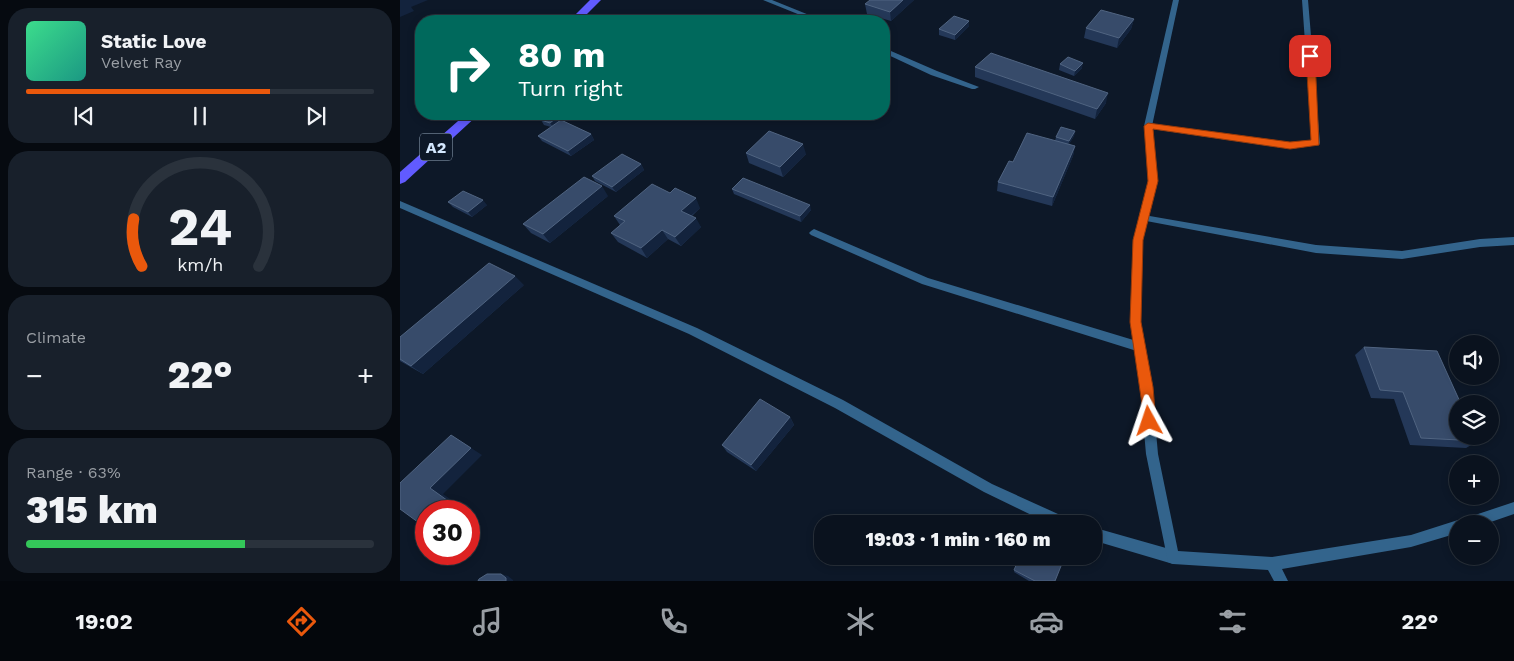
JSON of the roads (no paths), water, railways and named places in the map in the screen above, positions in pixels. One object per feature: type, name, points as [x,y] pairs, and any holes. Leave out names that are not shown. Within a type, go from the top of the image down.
[{"type":"main road","points":[[580,15],[596,0]]},
{"type":"main road","name":"A2","points":[[400,179],[466,120]]},
{"type":"street","points":[[766,0],[805,15]]},
{"type":"street","points":[[1173,557],[1152,454],[1146,387],[1136,322],[1136,304],[1138,240],[1153,181],[1148,126],[1176,0]]},
{"type":"street","points":[[1148,126],[1290,146],[1316,143],[1305,0]]},
{"type":"street","points":[[890,53],[975,87]]},
{"type":"street","points":[[400,204],[693,331],[839,404],[988,488],[1045,515]]},
{"type":"street","points":[[1144,218],[1316,249],[1402,255],[1480,243],[1514,241]]},
{"type":"street","points":[[814,233],[925,280],[1140,347]]},
{"type":"street","points":[[1492,515],[1514,508]]},
{"type":"street","points":[[1102,536],[1173,557],[1272,564],[1411,541],[1449,529]]},
{"type":"street","points":[[1272,564],[1280,581]]}]
